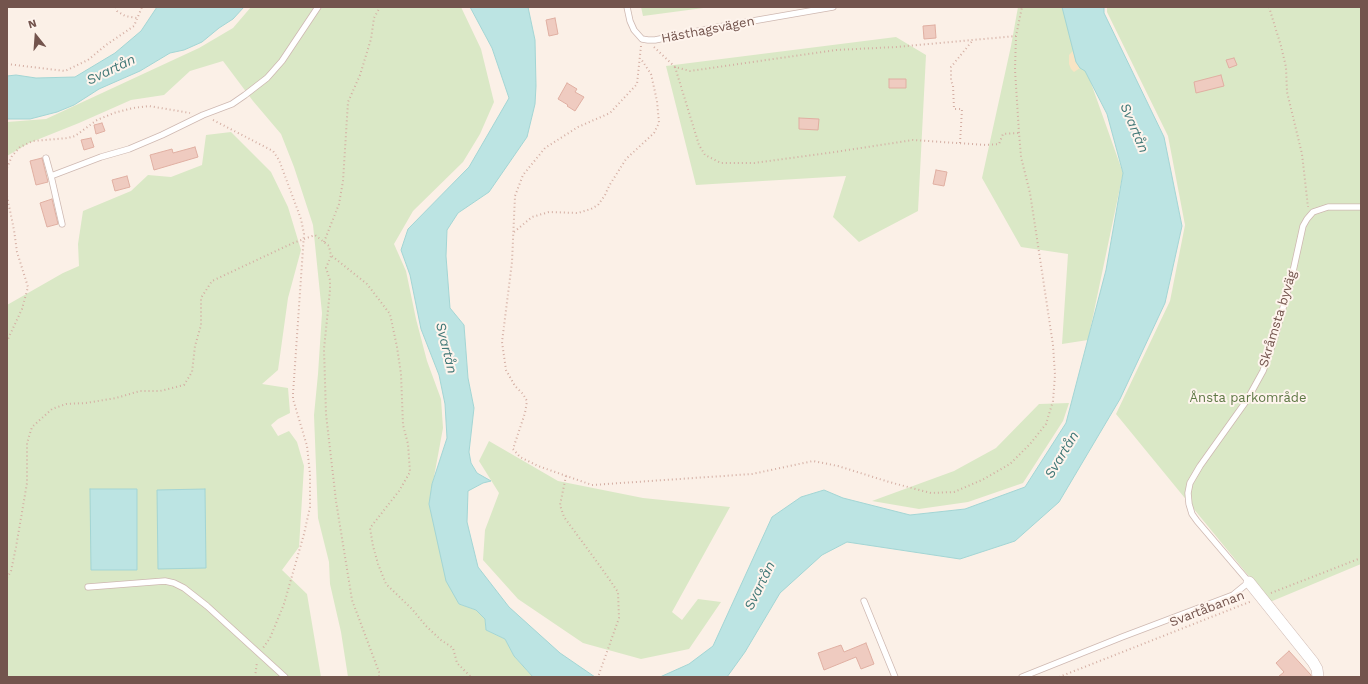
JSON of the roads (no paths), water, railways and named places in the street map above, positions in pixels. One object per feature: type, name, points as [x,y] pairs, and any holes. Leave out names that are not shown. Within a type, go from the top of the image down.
[{"type":"street","name":"Skråmsta byväg","points":[[1249,582],[1260,598],[1313,662],[1317,669],[1318,677]]},
{"type":"lane","points":[[51,176],[162,135],[203,115],[232,104],[254,90],[268,78],[293,46],[318,7]]},
{"type":"lane","name":"Hästhagsvägen","points":[[627,7],[630,21],[634,30],[642,39],[648,40],[655,40],[712,28],[833,7]]},
{"type":"lane","points":[[46,158],[62,224]]},
{"type":"lane","name":"Skråmsta byväg","points":[[1249,582],[1192,514],[1189,504],[1190,484],[1200,466],[1238,414],[1263,371],[1284,305],[1303,226],[1309,216],[1313,212],[1328,208],[1361,207]]},
{"type":"lane","points":[[88,587],[165,581],[184,588],[207,606],[285,677]]},
{"type":"lane","points":[[1022,677],[1122,637],[1234,595],[1249,582]]},
{"type":"lane","points":[[864,601],[895,677]]},
{"type":"water","name":"Svartån","points":[[157,7],[244,7],[233,19],[202,42],[184,50],[170,53],[140,71],[99,89],[74,105],[57,112],[30,119],[7,119],[7,76],[16,75],[36,78],[75,77],[115,53],[141,31]]},
{"type":"water","name":"Svartån","points":[[470,7],[528,7],[535,40],[536,86],[535,104],[527,137],[489,192],[458,213],[447,230],[446,256],[450,308],[464,325],[468,378],[474,408],[469,452],[471,463],[477,473],[491,481],[483,483],[468,491],[467,522],[478,567],[509,607],[560,653],[595,677],[533,677],[514,656],[505,639],[486,630],[485,619],[476,610],[459,604],[446,581],[429,504],[432,484],[447,438],[445,404],[439,375],[421,329],[410,275],[401,250],[408,229],[469,167],[509,98],[492,48]]},
{"type":"water","name":"Svartån","points":[[1062,7],[1104,7],[1104,13],[1164,137],[1182,226],[1165,303],[1120,399],[1059,502],[1015,541],[960,559],[847,542],[822,555],[780,593],[745,652],[727,677],[660,677],[689,664],[713,646],[772,517],[801,497],[824,490],[843,498],[910,515],[965,509],[1025,487],[1066,423],[1106,270],[1123,173],[1107,114],[1085,71],[1080,68],[1076,62]]},
{"type":"water","points":[[90,489],[137,489],[137,570],[91,570]]},
{"type":"water","points":[[205,489],[206,568],[158,569],[157,490]]},
{"type":"park label","name":"Ånsta parkområde","points":[[1248,398]]}]
